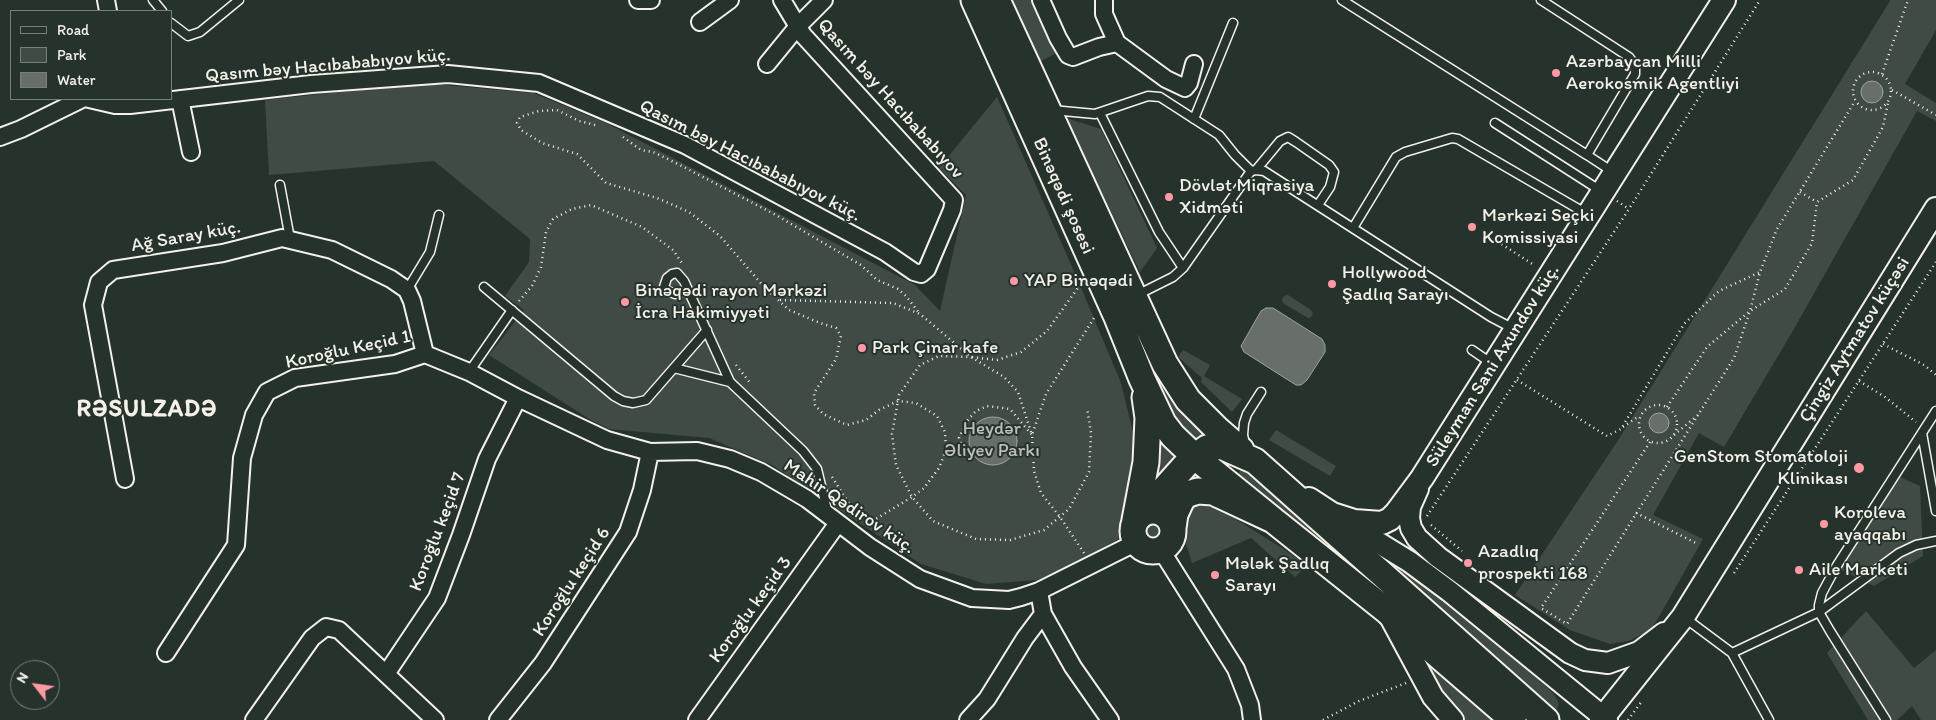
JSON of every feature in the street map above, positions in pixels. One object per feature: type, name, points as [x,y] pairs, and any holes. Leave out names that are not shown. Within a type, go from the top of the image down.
[{"type":"main road","name":"Binəqədi şosesi","points":[[974,0],[1117,317],[1142,380],[1163,423],[1173,436],[1194,456],[1273,520]]},
{"type":"main road","name":"Binəqədi şosesi","points":[[997,0],[1165,364],[1188,400],[1218,430],[1261,467]]},
{"type":"main road","name":"Süleyman Sani Axundov küç.","points":[[1261,467],[1332,514],[1354,522],[1382,523],[1396,513],[1422,478],[1724,0]]},
{"type":"main road","name":"Çingiz Aytmatov küçəsi","points":[[1603,719],[1683,617],[1936,209]]},
{"type":"main road","points":[[1142,380],[1148,418],[1147,448],[1144,481],[1136,528],[1147,550],[1161,550],[1171,541],[1175,514],[1182,499],[1188,494],[1198,491],[1213,492],[1224,496],[1273,520],[1387,611],[1513,720]]},
{"type":"main road","points":[[1136,528],[1194,456],[1207,448],[1223,446],[1261,467],[1546,720]]},
{"type":"main road","points":[[1136,528],[1150,511],[1159,512],[1170,520],[1173,528]]},
{"type":"street","points":[[638,0],[650,0]]},
{"type":"street","points":[[700,22],[730,0]]},
{"type":"street","name":"Qasım bəy Hacıbababıyov","points":[[782,0],[803,35],[954,200],[952,210],[927,269],[921,274],[914,272]]},
{"type":"street","points":[[767,64],[798,26],[824,0]]},
{"type":"street","points":[[1041,0],[1068,55],[1073,57],[1099,47],[1117,43]]},
{"type":"street","points":[[1104,0],[1104,14],[1117,43],[1166,79],[1185,88],[1189,83],[1194,64]]},
{"type":"street","name":"Qasım bəy Hacıbababıyov küç.","points":[[172,100],[311,84],[448,74],[539,83],[684,146],[885,252],[914,272]]},
{"type":"street","points":[[180,99],[191,152]]},
{"type":"street","points":[[0,137],[21,129],[80,100]]},
{"type":"street","name":"Qasım bəy Hacıbababıyov küç.","points":[[93,100],[115,105],[169,100]]},
{"type":"street","name":"Ağ Saray küç.","points":[[125,479],[93,306],[99,282],[113,270],[223,253],[282,238],[332,250],[391,278],[407,290]]},
{"type":"street","points":[[407,290],[412,301],[425,354]]},
{"type":"street","name":"Mahir Qədirov küç.","points":[[425,354],[469,372],[518,398],[607,440],[650,452],[696,451],[730,459],[761,472],[808,499],[870,547],[920,579],[972,598],[1009,600],[1039,591],[1091,565],[1136,528]]},
{"type":"street","name":"Koroğlu Keçid 1","points":[[166,653],[236,545],[242,458],[254,415],[267,392],[295,378],[395,364],[425,354]]},
{"type":"street","name":"Koroğlu keçid 7","points":[[386,674],[437,598],[487,459],[518,398]]},
{"type":"street","name":"Koroğlu keçid 6","points":[[498,720],[543,663],[628,532],[642,490],[650,452]]},
{"type":"street","points":[[1422,478],[1410,507],[1409,518],[1417,538],[1445,562],[1570,653],[1594,662],[1608,663],[1622,659],[1639,652],[1683,617]]},
{"type":"street","points":[[1332,514],[1410,562],[1449,591],[1603,719]]},
{"type":"street","name":"Koroğlu keçid 3","points":[[697,720],[833,519]]},
{"type":"street","points":[[1161,550],[1236,669],[1250,705],[1252,720]]},
{"type":"street","points":[[1039,591],[1043,614],[1073,667],[1107,718]]},
{"type":"street","points":[[1387,611],[1433,697],[1453,720]]},
{"type":"street","points":[[968,720],[987,699],[1025,638],[1043,614]]},
{"type":"street","points":[[254,720],[312,638],[326,627],[339,630],[435,720]]},
{"type":"lane","points":[[153,0],[161,10]]},
{"type":"lane","points":[[172,26],[188,36],[200,32],[239,0]]},
{"type":"lane","points":[[1342,0],[1615,173]]},
{"type":"lane","points":[[1541,0],[1630,57],[1635,65],[1635,74],[1587,155]]},
{"type":"lane","points":[[1194,119],[1233,22]]},
{"type":"lane","points":[[1047,110],[1095,114],[1148,96],[1160,97],[1219,135],[1235,155],[1254,170],[1264,171],[1491,317],[1515,330]]},
{"type":"lane","points":[[1100,113],[1159,232],[1183,268]]},
{"type":"lane","points":[[1495,123],[1603,192]]},
{"type":"lane","points":[[1133,297],[1173,277],[1183,268],[1254,170],[1280,141],[1288,137],[1329,165],[1334,172],[1330,187],[1318,205]]},
{"type":"lane","points":[[1353,228],[1396,158],[1405,152],[1452,138],[1458,139],[1588,215]]},
{"type":"lane","points":[[280,185],[290,239]]},
{"type":"lane","points":[[407,290],[430,252],[439,215]]},
{"type":"lane","points":[[484,287],[614,396],[623,401],[633,403],[646,400],[707,330]]},
{"type":"lane","points":[[688,290],[730,382],[803,451],[817,469],[833,519]]},
{"type":"lane","points":[[469,372],[512,310]]},
{"type":"lane","points":[[1472,350],[1494,364]]},
{"type":"lane","points":[[674,368],[730,382]]},
{"type":"lane","points":[[1261,392],[1247,414],[1243,435],[1245,445],[1261,467]]},
{"type":"lane","points":[[1886,720],[1819,612],[1822,593],[1836,567],[1936,411]]},
{"type":"lane","points":[[1922,433],[1936,511]]},
{"type":"lane","points":[[1732,653],[1819,612],[1898,553],[1916,545],[1936,541]]},
{"type":"lane","points":[[1683,617],[1732,653],[1769,720]]},
{"type":"path","points":[[1467,555],[1425,520],[1629,209],[1760,0]]},
{"type":"path","points":[[1882,74],[1908,0]]},
{"type":"path","points":[[1817,202],[1853,180],[1883,127],[1892,90],[1890,84],[1882,74],[1870,72],[1858,78],[1853,89],[1856,101],[1865,110],[1872,111],[1884,108],[1888,103]]},
{"type":"path","points":[[1892,90],[1936,115]]},
{"type":"path","points":[[1534,604],[1567,624],[1734,358],[1750,311],[1760,272],[1777,229],[1856,101]]},
{"type":"path","points":[[602,127],[579,121],[557,110],[539,111],[520,117],[518,124],[521,130],[542,143],[577,154],[606,183],[657,198],[688,212],[720,236],[765,288],[790,310],[836,328],[841,336],[836,359],[814,393],[815,405],[823,414],[847,425],[866,420],[879,410],[898,401],[916,403],[937,416],[945,432],[946,450],[939,468],[924,488],[864,527]]},
{"type":"path","points":[[618,134],[641,150],[653,152],[776,215],[861,265],[877,280],[898,289],[920,314],[971,357],[1004,377],[1018,392],[1032,435],[1034,472],[1041,493],[1060,517],[1091,565]]},
{"type":"path","points":[[1800,192],[1817,202]]},
{"type":"path","points":[[1667,407],[1707,346],[1750,311],[1785,289],[1812,243],[1817,202]]},
{"type":"path","points":[[1488,236],[1550,276]]},
{"type":"path","points":[[1734,573],[1936,262]]},
{"type":"path","points":[[1621,429],[1684,324],[1719,291],[1760,272]]},
{"type":"path","points":[[1080,285],[1047,331],[1021,352],[996,360],[938,356],[920,365],[899,394],[892,434],[896,465],[912,497],[933,521],[976,539],[1010,540],[1044,530],[1069,509],[1089,472],[1091,433],[1087,408]]},
{"type":"path","points":[[778,300],[893,303],[920,314]]},
{"type":"path","points":[[1032,435],[1046,394],[1094,318]]},
{"type":"path","points":[[1883,344],[1924,366],[1936,375]]},
{"type":"path","points":[[1517,380],[1607,436],[1640,416],[1649,407],[1655,405],[1667,407],[1672,411],[1677,423],[1674,435]]},
{"type":"path","points":[[1859,381],[1885,397],[1898,410],[1915,420],[1922,433]]},
{"type":"path","points":[[966,457],[960,438],[966,422],[976,411],[987,406],[1010,409],[1032,435]]},
{"type":"path","points":[[1640,416],[1638,428],[1645,439],[1650,442],[1663,443],[1698,415]]},
{"type":"path","points":[[1542,608],[1650,442]]},
{"type":"path","points":[[1636,513],[1696,544]]},
{"type":"path","points":[[1628,720],[1645,697]]},
{"type":"path","points":[[1323,720],[1359,701]]},
{"type":"green space","points":[[1008,0],[1031,0],[1057,53],[1037,63]]},
{"type":"green space","points":[[1889,0],[1936,0],[1936,30],[1905,84],[1936,103],[1936,121],[1917,111],[1791,334],[1724,447],[1699,433],[1653,515],[1703,539],[1652,629],[1629,641],[1610,644],[1570,630],[1515,595],[1617,442]]},
{"type":"green space","name":"Heydər Əliyev Parkı","points":[[423,83],[533,93],[606,123],[915,285],[940,311],[966,195],[939,168],[997,97],[1121,383],[1136,444],[1127,521],[1118,539],[1087,558],[1037,580],[986,584],[921,564],[772,465],[709,438],[609,429],[591,420],[489,355],[524,310],[505,296],[529,262],[530,239],[434,161],[269,175],[265,100]]},
{"type":"green space","points":[[1066,118],[1101,129],[1157,248],[1140,272]]},
{"type":"green space","points":[[1288,295],[1311,310],[1313,314],[1310,318],[1283,303],[1282,299]]},
{"type":"green space","points":[[1183,350],[1210,365],[1204,376],[1242,399],[1232,412],[1201,382],[1202,378],[1178,357]]},
{"type":"green space","points":[[1141,353],[1173,398],[1206,433],[1195,441],[1167,413]]},
{"type":"green space","points":[[1154,425],[1177,456],[1152,493]]},
{"type":"green space","points":[[1276,430],[1336,466],[1330,476],[1269,440]]},
{"type":"green space","points":[[1241,469],[1248,469],[1406,610],[1239,481],[1238,474]]},
{"type":"green space","points":[[1895,475],[1920,486],[1923,556],[1874,586],[1836,567]]},
{"type":"green space","points":[[1205,500],[1306,565],[1295,577],[1251,538],[1192,563],[1179,522],[1190,503]]},
{"type":"green space","points":[[1154,519],[1163,522],[1166,531],[1163,540],[1154,543],[1145,540],[1142,531],[1145,522]]},
{"type":"green space","points":[[1354,538],[1403,567],[1503,648],[1554,694],[1559,704],[1555,714]]},
{"type":"green space","points":[[1866,611],[1914,668],[1936,650],[1936,720],[1921,720],[1912,706],[1897,720],[1868,720],[1827,653]]},
{"type":"green space","points":[[1435,667],[1499,720],[1466,720],[1454,710],[1430,673]]},
{"type":"water","points":[[1872,81],[1880,84],[1883,92],[1880,100],[1872,103],[1864,100],[1861,92],[1864,84]]},
{"type":"water","points":[[1266,308],[1273,308],[1322,339],[1325,345],[1325,352],[1307,380],[1301,385],[1296,385],[1244,352],[1241,346],[1261,311]]},
{"type":"water","points":[[1659,413],[1666,416],[1669,423],[1666,430],[1659,433],[1652,430],[1649,423],[1652,416]]},
{"type":"water","points":[[988,417],[998,417],[1007,421],[1013,427],[1016,432],[1016,450],[1007,461],[998,465],[988,465],[979,461],[973,455],[969,446],[969,436],[973,427],[979,421]]},
{"type":"place","name":"Azərbaycan Milli Aerokosmik Agentliyi","points":[[1556,73]]},
{"type":"place","name":"Dövlət Miqrasiya Xidməti","points":[[1169,197]]},
{"type":"place","name":"Mərkəzi Seçki Komissiyasi","points":[[1472,227]]},
{"type":"place","name":"YAP Binəqədi","points":[[1014,281]]},
{"type":"place","name":"Hollywood Şadlıq Sarayı","points":[[1332,284]]},
{"type":"place","name":"Binəqədi rayon Mərkəzi İcra Hakimiyyəti","points":[[625,302]]},
{"type":"place","name":"Park Çinar kafe","points":[[862,348]]},
{"type":"place","name":"GenStom Stomatoloji Klinikası","points":[[1859,468]]},
{"type":"place","name":"Koroleva ayaqqabı","points":[[1824,524]]},
{"type":"place","name":"Azadlıq prospekti 168","points":[[1468,563]]},
{"type":"place","name":"Aile Marketi","points":[[1799,570]]},
{"type":"place","name":"Mələk Şadlıq Sarayı","points":[[1215,575]]},
{"type":"district","name":"RƏSULZADƏ","points":[[147,410]]}]
